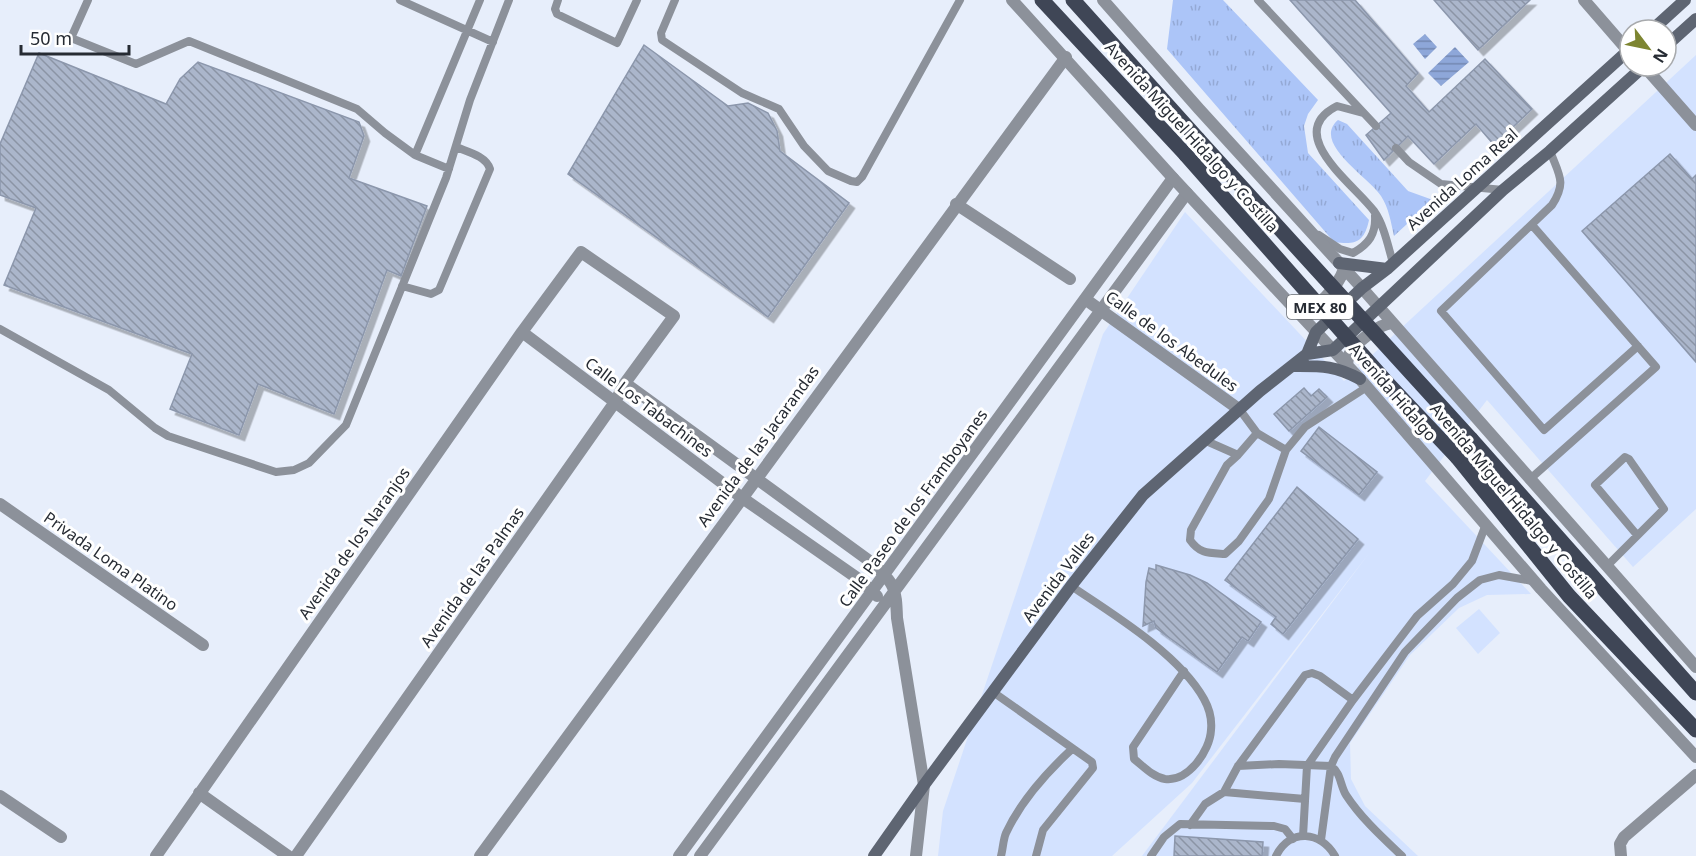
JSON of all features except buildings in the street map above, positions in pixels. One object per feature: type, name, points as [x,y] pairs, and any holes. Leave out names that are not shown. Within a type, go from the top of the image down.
[{"type":"main road","name":"Avenida Miguel Hidalgo y Costilla","points":[[1042,0],[1186,155],[1389,385],[1456,457],[1569,596],[1696,730]]},
{"type":"main road","name":"Avenida Miguel Hidalgo y Costilla","points":[[1073,0],[1471,439],[1696,693]]},
{"type":"main road","points":[[1665,18],[1685,0]]},
{"type":"main road","points":[[1678,35],[1696,19]]},
{"type":"main road","name":"Avenida Loma Real","points":[[1316,332],[1362,288],[1477,189],[1618,61]]},
{"type":"main road","points":[[1333,350],[1503,190],[1631,78]]},
{"type":"main road","points":[[1342,266],[1390,266]]},
{"type":"main road","name":"Avenida Valles","points":[[874,856],[1071,586],[1143,495],[1204,440],[1307,354],[1316,332]]},
{"type":"main road","name":"Avenida Valles","points":[[1307,354],[1333,350]]},
{"type":"main road","points":[[1292,366],[1343,369],[1364,383]]},
{"type":"street","name":"Avenida Hidalgo","points":[[1012,0],[1066,57],[1173,178],[1347,364],[1535,582],[1696,757]]},
{"type":"street","points":[[1103,0],[1362,288],[1696,667]]},
{"type":"street","points":[[1584,0],[1618,39]]},
{"type":"street","name":"Avenida de las Jacarandas","points":[[480,856],[741,497],[1066,57]]},
{"type":"street","points":[[1655,78],[1696,125]]},
{"type":"street","name":"Calle Paseo de los Framboyanes","points":[[679,856],[1173,178]]},
{"type":"street","name":"Calle Paseo de los Framboyanes","points":[[700,856],[1187,193]]},
{"type":"street","points":[[956,204],[1070,279]]},
{"type":"street","points":[[1136,229],[1154,239]]},
{"type":"street","name":"Avenida de las Palmas","points":[[296,856],[674,316],[581,252]]},
{"type":"street","name":"Avenida de los Naranjos","points":[[156,856],[522,332],[581,252]]},
{"type":"street","points":[[1299,314],[1309,312],[1326,295],[1342,277],[1342,266]]},
{"type":"street","name":"Calle de los Abedules","points":[[1085,299],[1240,410]]},
{"type":"street","points":[[1347,364],[1349,354],[1366,337],[1384,324],[1392,323]]},
{"type":"street","name":"Calle Los Tabachines","points":[[522,332],[741,497],[873,591],[897,618]]},
{"type":"street","name":"Calle Los Tabachines","points":[[625,383],[871,562],[885,575],[896,591]]},
{"type":"street","name":"Privada Loma Platino","points":[[0,504],[204,645]]},
{"type":"street","points":[[896,591],[897,618],[924,785],[916,856]]},
{"type":"street","points":[[1621,856],[1620,844],[1624,837],[1696,775]]},
{"type":"street","points":[[199,793],[288,856]]},
{"type":"street","points":[[0,796],[61,837]]},
{"type":"lane","points":[[87,0],[71,38],[136,64],[189,41],[357,109],[415,155],[449,169]]},
{"type":"lane","points":[[400,0],[492,42]]},
{"type":"lane","points":[[415,155],[480,0]]},
{"type":"lane","points":[[0,329],[109,390],[168,436],[276,471],[294,470],[309,463],[346,425],[449,169],[471,100],[509,0]]},
{"type":"lane","points":[[558,0],[555,9],[557,14],[618,43],[637,0]]},
{"type":"lane","points":[[675,0],[661,33],[662,40],[742,93],[779,109],[804,146],[828,171],[856,182],[862,177],[960,0]]},
{"type":"lane","points":[[1258,0],[1376,126]]},
{"type":"lane","points":[[1363,113],[1337,106],[1326,111],[1316,131],[1318,146],[1375,212],[1390,266]]},
{"type":"lane","points":[[402,286],[431,294],[439,290],[490,169],[488,163],[483,159],[456,147]]},
{"type":"lane","points":[[1396,148],[1409,162],[1441,184],[1503,190]]},
{"type":"lane","points":[[1550,151],[1559,175],[1561,191],[1552,206],[1441,311],[1544,430],[1638,346]]},
{"type":"lane","points":[[1304,225],[1340,249],[1353,253],[1372,238],[1375,212]]},
{"type":"lane","points":[[1529,480],[1656,368],[1532,225]]},
{"type":"lane","points":[[1257,434],[1227,465],[1191,530],[1190,540],[1197,549],[1225,554],[1239,541],[1269,499],[1286,450],[1305,427],[1364,383]]},
{"type":"lane","points":[[1240,410],[1257,434],[1286,450]]},
{"type":"lane","points":[[1204,440],[1238,455]]},
{"type":"lane","points":[[1606,567],[1662,513],[1664,509],[1629,459],[1624,457],[1595,485],[1637,536]]},
{"type":"lane","points":[[1303,836],[1307,766],[1353,700],[1417,616],[1453,584],[1472,561],[1486,524]]},
{"type":"lane","points":[[1321,840],[1331,766],[1335,757],[1406,652],[1457,598],[1480,580],[1499,575],[1535,582]]},
{"type":"lane","points":[[1071,586],[1132,627],[1184,671],[1206,701],[1210,714],[1211,731],[1205,751],[1187,773],[1166,779],[1155,775],[1134,759],[1133,747],[1184,671]]},
{"type":"lane","points":[[1190,825],[1205,804],[1224,792],[1238,766],[1305,675],[1312,673],[1320,676],[1353,700]]},
{"type":"lane","points":[[993,692],[1092,762],[1093,768],[1043,830],[1036,856]]},
{"type":"lane","points":[[1001,856],[1005,835],[1024,803],[1048,771],[1072,749]]},
{"type":"lane","points":[[1238,766],[1279,764],[1331,766],[1337,770],[1344,793],[1362,816],[1402,856]]},
{"type":"lane","points":[[1224,792],[1305,799]]},
{"type":"lane","points":[[1151,856],[1164,837],[1180,824],[1274,826],[1285,829],[1293,839]]},
{"type":"lane","points":[[1276,856],[1284,844],[1303,836],[1321,840],[1329,846],[1335,856]]},
{"type":"shaded area","points":[[1425,34],[1437,47],[1425,59],[1413,44]]},
{"type":"shaded area","points":[[1455,47],[1469,62],[1441,86],[1428,73]]},
{"type":"shaded area","points":[[1696,55],[1696,509],[1633,567],[1487,400],[1425,481],[1531,594],[1487,595],[1459,608],[1410,655],[1350,743],[1351,779],[1365,806],[1418,856],[1142,856],[1370,552],[1192,783],[1112,856],[938,856],[943,811],[1103,334],[1185,212],[1344,381],[1671,78],[1678,78],[1678,72]]},
{"type":"shaded area","points":[[1479,609],[1500,633],[1478,654],[1456,628]]},
{"type":"green space","points":[[1173,0],[1223,0],[1318,100],[1308,114],[1304,126],[1308,153],[1369,220],[1361,238],[1348,243],[1334,242],[1167,49]]},
{"type":"green space","points":[[1338,120],[1347,124],[1408,191],[1433,200],[1394,236],[1388,211],[1381,196],[1345,160],[1332,139],[1332,129]]}]
